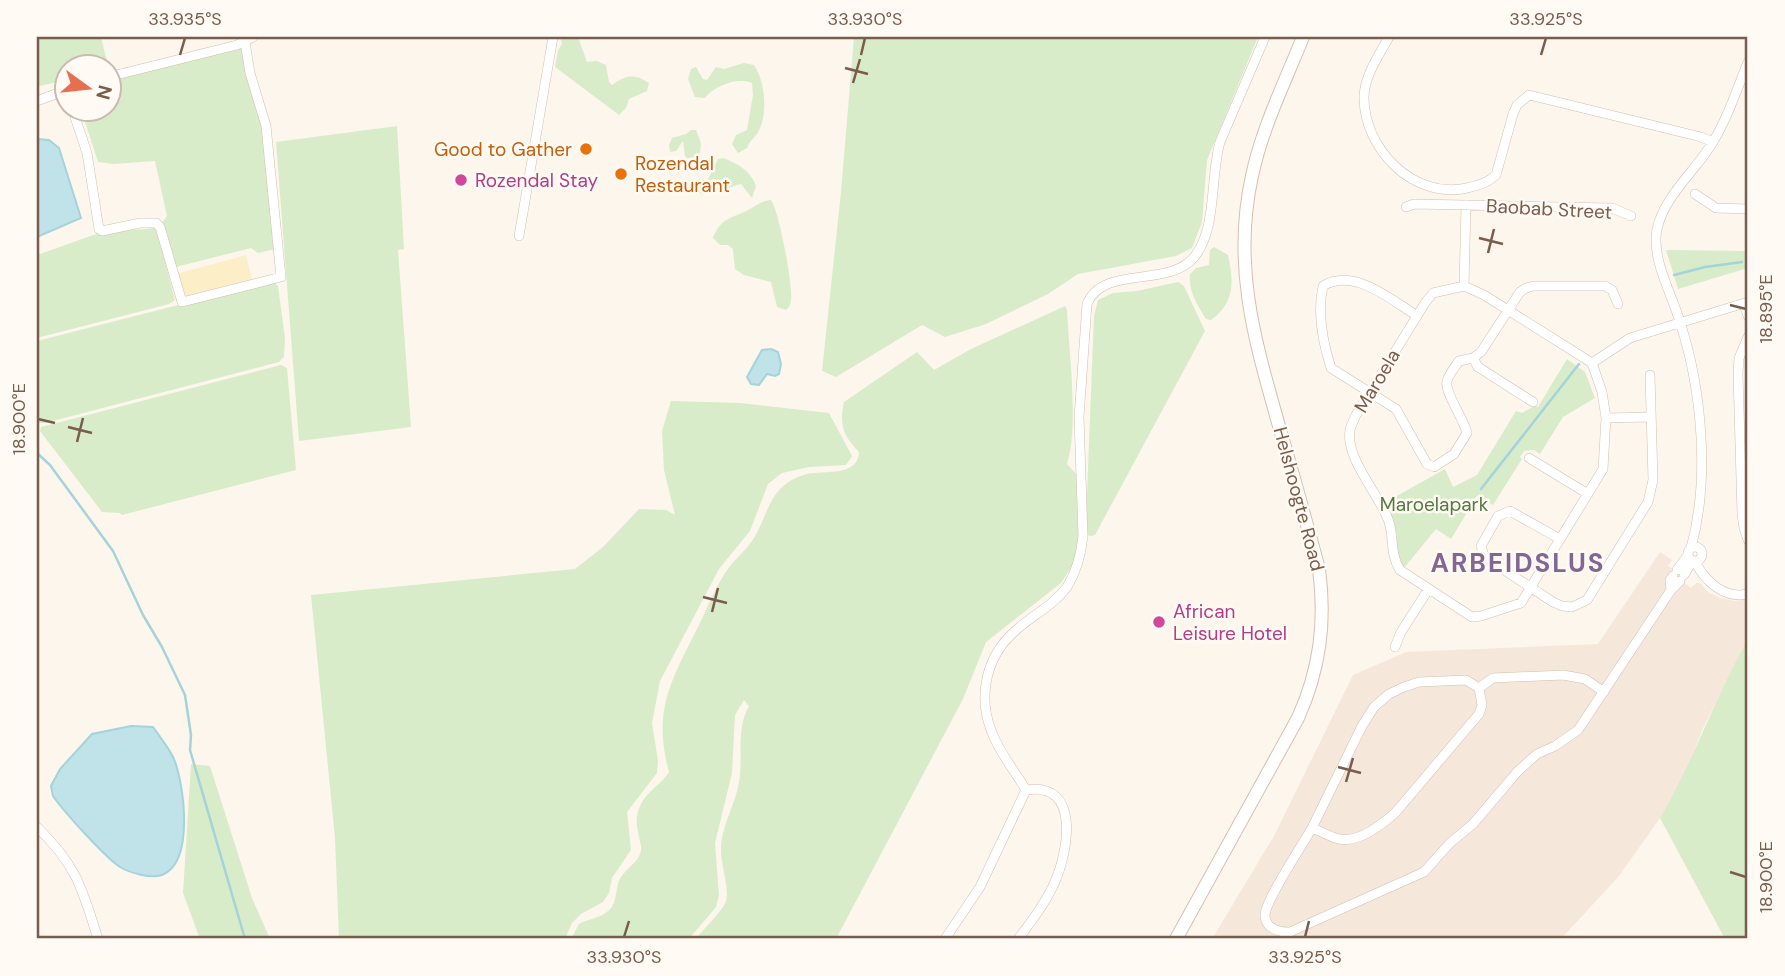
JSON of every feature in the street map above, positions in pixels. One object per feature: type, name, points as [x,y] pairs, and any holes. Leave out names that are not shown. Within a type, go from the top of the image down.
[{"type":"main road","name":"Helshoogte Road","points":[[1176,939],[1298,718],[1313,680],[1321,641],[1323,610],[1319,569],[1251,324],[1244,276],[1245,229],[1251,177],[1262,139],[1303,37]]},
{"type":"street","points":[[519,236],[553,37]]},
{"type":"street","points":[[1026,790],[991,733],[983,694],[991,663],[1001,646],[1012,633],[1048,606],[1066,588],[1076,571],[1081,554],[1083,536],[1079,417],[1087,304],[1090,295],[1104,285],[1178,270],[1196,256],[1209,225],[1214,167],[1220,142],[1265,37]]},
{"type":"street","points":[[1389,37],[1365,86],[1367,121],[1379,149],[1391,164],[1425,185],[1443,190],[1461,189],[1492,179],[1496,175],[1517,105],[1530,95],[1713,142]]},
{"type":"street","points":[[77,122],[87,153],[99,229],[102,232],[140,223],[156,223],[160,227],[181,302],[281,277],[269,151],[250,73],[249,39],[122,73]]},
{"type":"street","points":[[1312,828],[1350,839],[1380,826],[1395,813],[1479,714],[1482,705],[1479,688],[1466,680],[1419,682],[1389,694],[1374,707],[1312,828],[1267,905],[1265,921],[1281,936],[1424,872],[1473,824],[1518,771],[1537,754],[1561,743],[1578,730],[1688,563],[1697,533],[1702,482],[1696,396],[1680,321],[1660,260],[1657,230],[1667,205],[1713,142],[1748,62]]},
{"type":"street","points":[[1695,194],[1716,208],[1748,209]]},
{"type":"street","name":"Baobab Street","points":[[1465,286],[1466,205]]},
{"type":"street","name":"Baobab Street","points":[[1406,206],[1612,208],[1631,216]]},
{"type":"street","points":[[1416,315],[1359,282],[1329,282],[1323,286],[1322,321],[1331,368],[1396,409],[1427,464],[1434,467],[1454,454],[1467,433],[1446,385],[1448,378],[1459,361],[1473,358],[1481,352],[1520,292],[1532,286],[1605,286],[1612,290],[1618,304]]},
{"type":"street","points":[[1465,286],[1592,363],[1630,338],[1680,321],[1746,303],[1748,316]]},
{"type":"street","name":"Maroela","points":[[1465,286],[1433,293],[1416,315],[1350,429],[1353,451],[1389,522],[1394,561],[1399,570],[1472,617],[1521,603],[1603,469],[1606,418],[1602,392],[1592,363]]},
{"type":"street","points":[[1748,337],[1739,358],[1738,373],[1742,513],[1748,540]]},
{"type":"street","points":[[1473,358],[1478,367],[1533,402]]},
{"type":"street","points":[[1560,539],[1510,511],[1498,516],[1481,546],[1485,556],[1562,606],[1580,605],[1593,593],[1652,490],[1650,375]]},
{"type":"street","points":[[1606,418],[1651,417]]},
{"type":"street","points":[[1529,458],[1588,494]]},
{"type":"street","points":[[1688,563],[1714,587],[1731,595],[1748,593]]},
{"type":"street","points":[[1395,647],[1401,632],[1428,590]]},
{"type":"street","points":[[1479,688],[1493,678],[1563,675],[1585,679],[1604,692]]},
{"type":"street","points":[[1017,939],[1045,901],[1054,883],[1063,855],[1066,824],[1064,804],[1054,793],[1045,789],[1026,790]]},
{"type":"street","points":[[945,939],[979,887],[1026,790]]},
{"type":"street","points":[[37,827],[69,863],[79,881],[98,939]]},
{"type":"shaded area","points":[[1660,552],[1672,560],[1668,566],[1686,576],[1683,582],[1691,588],[1700,583],[1709,593],[1721,598],[1735,601],[1748,598],[1748,639],[1703,728],[1682,781],[1660,818],[1619,876],[1561,939],[1212,939],[1274,836],[1353,675],[1406,652],[1598,644]]},
{"type":"green space","points":[[37,37],[101,37],[105,52],[52,52],[52,83],[40,86],[37,84]]},
{"type":"green space","points":[[560,37],[578,37],[587,62],[597,61],[606,65],[612,85],[626,77],[635,77],[649,83],[647,91],[629,99],[626,108],[619,115],[555,67],[562,44]]},
{"type":"green space","points":[[854,37],[1258,37],[1207,160],[1202,222],[1192,248],[1176,256],[1078,274],[1048,294],[986,324],[945,337],[922,325],[836,377],[822,371]]},
{"type":"green space","points":[[242,47],[265,133],[276,249],[258,253],[251,248],[172,268],[161,224],[167,216],[155,161],[114,164],[98,162],[85,122],[122,122],[122,77]]},
{"type":"green space","points":[[744,63],[754,65],[758,72],[763,88],[764,115],[758,133],[747,148],[738,153],[732,144],[736,135],[747,130],[753,95],[752,83],[740,81],[726,84],[705,98],[695,97],[688,79],[691,69],[696,67],[703,79],[707,80],[716,67],[724,69]]},
{"type":"green space","points":[[397,126],[404,249],[398,250],[411,427],[299,441],[276,142]]},
{"type":"green space","points":[[696,130],[701,143],[700,153],[694,158],[687,158],[683,141],[676,151],[670,152],[672,138]]},
{"type":"green space","points":[[723,158],[738,165],[751,176],[756,186],[752,198],[741,184],[704,194],[693,191],[699,179],[707,181],[718,159]]},
{"type":"green space","points":[[771,200],[781,233],[790,280],[791,300],[786,310],[777,307],[771,282],[744,275],[735,269],[733,249],[728,245],[720,245],[713,238],[725,221]]},
{"type":"green space","points":[[156,228],[175,300],[169,304],[37,338],[37,255],[99,233]]},
{"type":"green space","points":[[1214,247],[1228,255],[1232,283],[1229,299],[1211,320],[1206,319],[1196,303],[1190,274],[1196,268],[1209,265],[1210,250]]},
{"type":"green space","points":[[1666,250],[1748,251],[1748,268],[1678,289]]},
{"type":"green space","points":[[273,281],[278,286],[285,338],[284,357],[279,362],[37,423],[37,341]]},
{"type":"green space","points":[[1178,282],[1184,286],[1205,331],[1095,535],[1087,535],[1094,316],[1098,300],[1113,293]]},
{"type":"green space","points":[[1065,306],[1073,410],[1071,448],[1067,464],[1077,475],[1079,525],[1076,560],[1061,583],[986,642],[963,699],[836,939],[696,939],[726,901],[721,848],[739,784],[741,731],[749,706],[744,700],[735,715],[732,773],[715,843],[719,895],[716,907],[689,939],[571,939],[579,924],[602,915],[611,907],[621,877],[640,855],[637,820],[639,809],[647,795],[669,772],[663,729],[668,693],[720,581],[752,541],[772,501],[783,486],[807,474],[847,469],[857,460],[859,452],[844,429],[844,402],[917,352],[934,370],[971,349]]},
{"type":"green space","name":"Maroelapark","points":[[1567,359],[1585,372],[1595,398],[1563,417],[1540,454],[1534,450],[1524,451],[1520,457],[1522,459],[1493,505],[1477,496],[1451,539],[1436,529],[1404,568],[1397,559],[1397,535],[1386,502],[1445,469],[1453,487],[1477,475],[1516,411],[1522,413],[1534,406],[1538,407]]},
{"type":"green space","points":[[281,365],[287,368],[296,470],[122,515],[102,512],[40,431],[41,427]]},
{"type":"green space","points":[[671,401],[740,403],[829,413],[852,456],[846,465],[809,467],[782,473],[768,484],[750,531],[719,569],[660,681],[652,723],[658,761],[657,773],[627,812],[631,850],[612,878],[609,893],[603,902],[581,914],[572,923],[565,939],[339,939],[335,838],[311,595],[575,569],[603,547],[639,509],[666,510],[675,515],[664,470],[662,431]]},
{"type":"green space","points":[[1748,639],[1748,939],[1725,939],[1660,818]]},
{"type":"green space","points":[[191,764],[210,766],[252,898],[270,939],[200,939],[183,893]]},
{"type":"sand","points":[[246,255],[252,279],[183,297],[176,274]]},
{"type":"water","points":[[37,139],[49,140],[59,148],[81,218],[37,237]]},
{"type":"water","points":[[771,349],[778,352],[781,364],[779,374],[767,374],[759,385],[751,384],[747,377],[762,350]]},
{"type":"water","points":[[131,726],[153,727],[174,759],[181,786],[184,822],[179,855],[172,867],[157,876],[135,873],[113,862],[58,803],[51,786],[60,769],[92,734]]},
{"type":"waterway","points":[[1674,275],[1742,262]]},
{"type":"waterway","points":[[1481,489],[1579,364]]},
{"type":"waterway","points":[[37,453],[50,465],[113,551],[185,695],[191,735],[190,750],[245,939]]},
{"type":"place","name":"Good to Gather","points":[[586,149]]},
{"type":"place","name":"Rozendal Restaurant","points":[[621,174]]},
{"type":"place","name":"Rozendal Stay","points":[[461,180]]},
{"type":"place","name":"African Leisure Hotel","points":[[1159,622]]},
{"type":"district","name":"ARBEIDSLUS","points":[[1518,563]]}]
